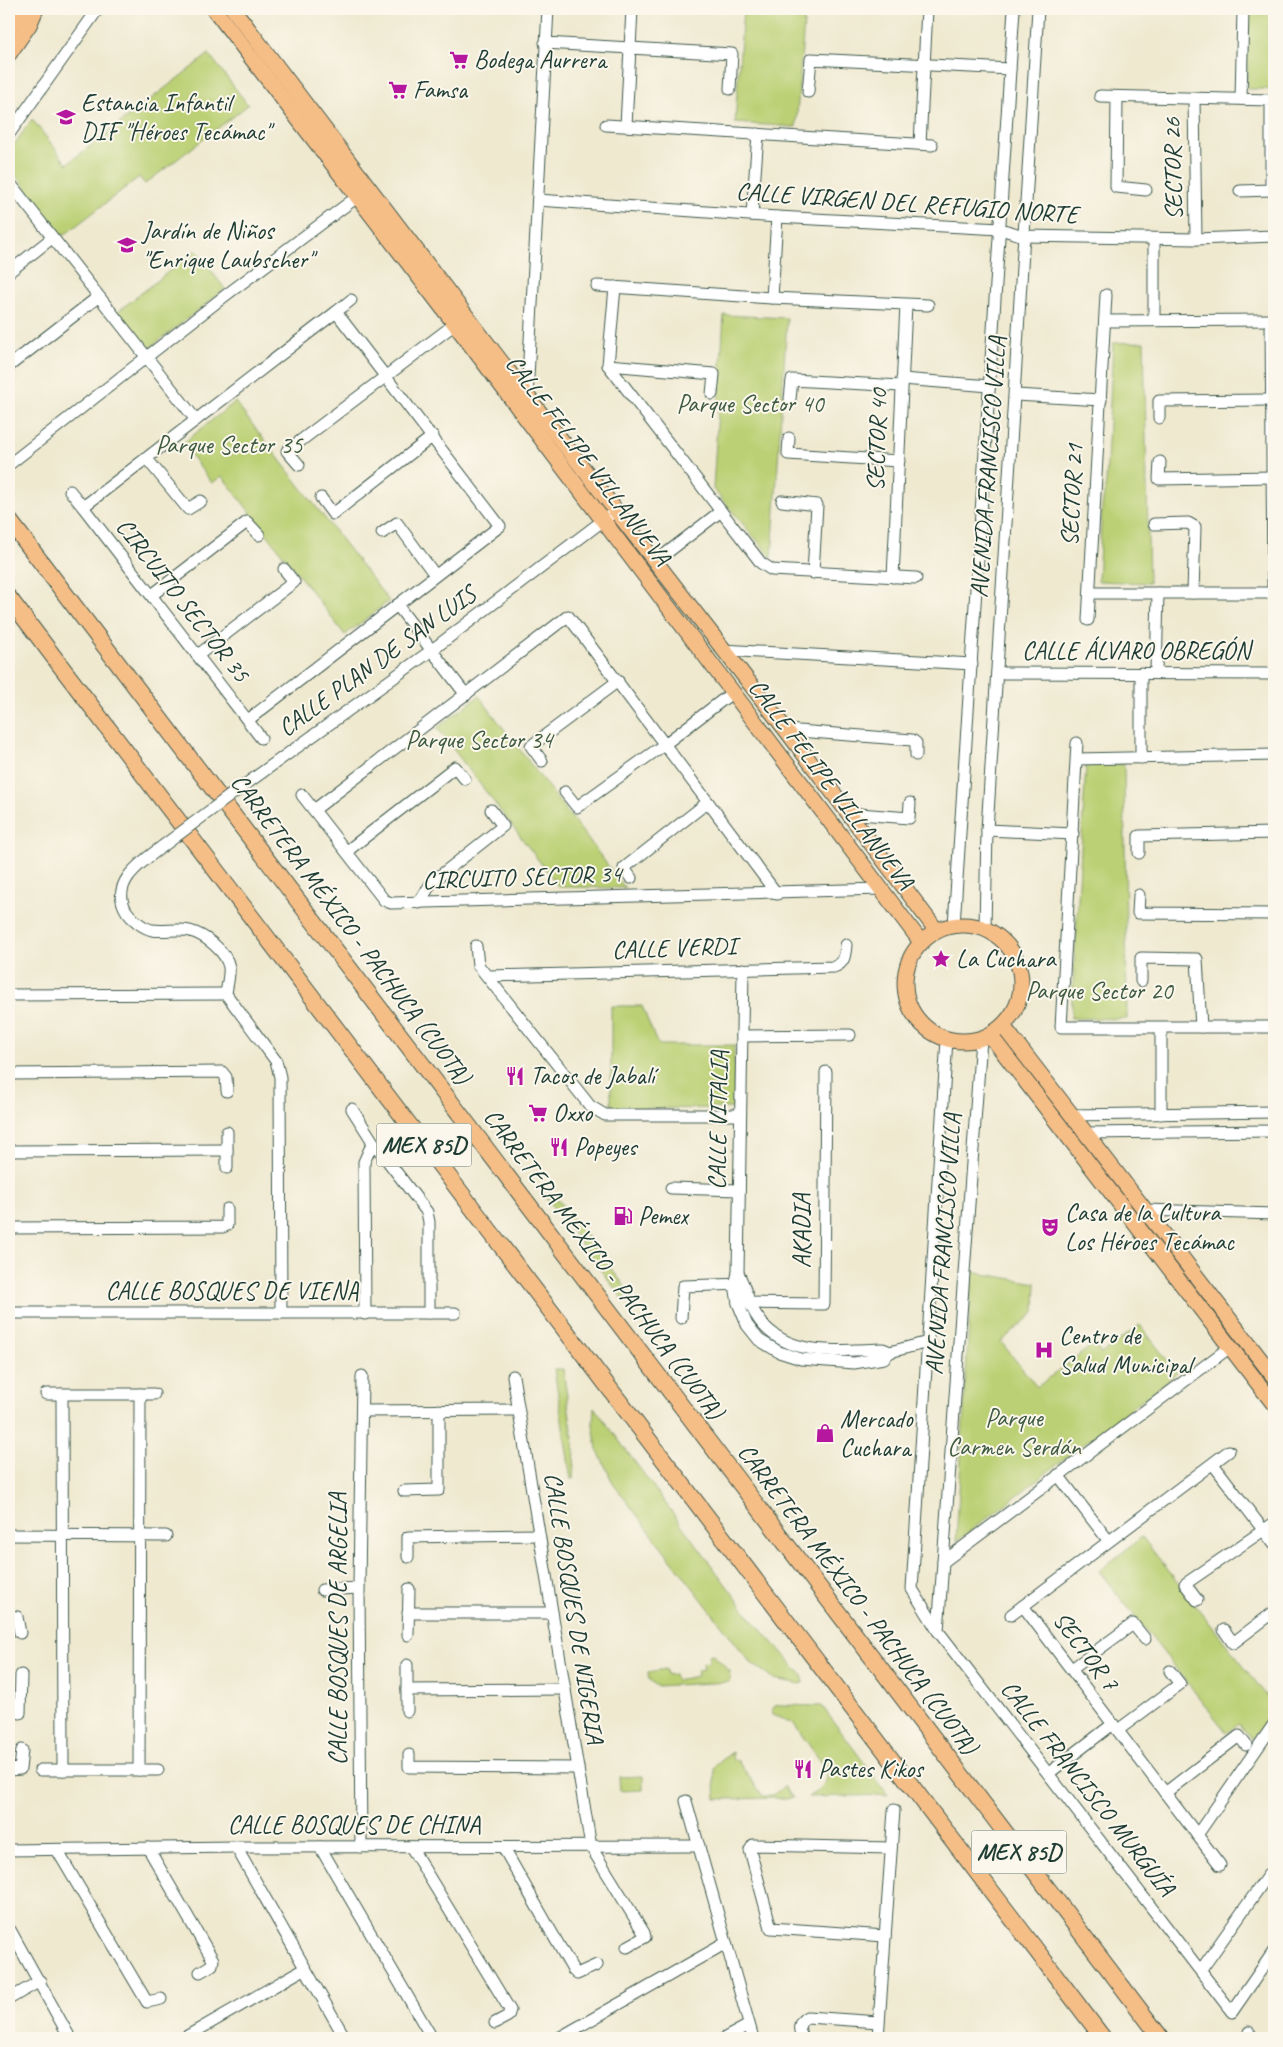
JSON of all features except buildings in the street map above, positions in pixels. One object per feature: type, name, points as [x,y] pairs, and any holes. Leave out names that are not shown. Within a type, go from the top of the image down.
[{"type":"highway","name":"CARRETERA MÉXICO - PACHUCA (CUOTA)","points":[[9,520],[1161,2038]]},
{"type":"highway","name":"MEX 85D","points":[[9,598],[1103,2038]]},
{"type":"main road","points":[[9,28],[23,9]]},
{"type":"main road","points":[[9,54],[29,25],[36,9]]},
{"type":"main road","name":"CALLE FELIPE VILLANUEVA","points":[[214,9],[455,324],[472,335],[527,396],[786,730],[937,931]]},
{"type":"main road","name":"CALLE FELIPE VILLANUEVA","points":[[233,9],[472,335],[603,520],[921,942]]},
{"type":"main road","points":[[954,925],[974,925],[984,928],[1002,938],[1014,953],[1021,972],[1021,992],[1015,1010],[1002,1026],[985,1037],[964,1041],[947,1040],[934,1034],[922,1024],[913,1012],[907,998],[905,984],[906,969],[912,955],[921,942],[937,931],[954,925]]},
{"type":"main road","points":[[1002,1026],[1274,1377]]},
{"type":"main road","points":[[985,1037],[1274,1404]]},
{"type":"street","points":[[9,134],[98,9]]},
{"type":"street","points":[[527,396],[548,9]]},
{"type":"street","points":[[626,126],[632,9]]},
{"type":"street","points":[[606,125],[926,145],[924,65],[927,9]]},
{"type":"street","name":"AVENIDA FRANCISCO VILLA","points":[[954,925],[1014,9]]},
{"type":"street","name":"AVENIDA FRANCISCO VILLA","points":[[984,928],[987,830],[1016,395],[1038,9]]},
{"type":"street","points":[[1241,99],[1243,9]]},
{"type":"street","points":[[545,43],[732,54],[730,89]]},
{"type":"street","points":[[808,92],[810,58],[1010,68]]},
{"type":"street","name":"SECTOR 26","points":[[1100,96],[1271,100],[1271,190],[1240,191]]},
{"type":"street","points":[[1118,96],[1116,187],[1146,190]]},
{"type":"street","name":"SECTOR 26","points":[[1194,98],[1196,239]]},
{"type":"street","points":[[752,215],[758,134]]},
{"type":"street","points":[[9,182],[196,420]]},
{"type":"street","points":[[11,463],[186,326],[357,197]]},
{"type":"street","name":"CALLE VIRGEN DEL REFUGIO NORTE","points":[[538,200],[777,217],[1000,229],[1024,236],[1154,239],[1274,236]]},
{"type":"street","points":[[772,298],[777,217]]},
{"type":"street","points":[[9,272],[52,238]]},
{"type":"street","points":[[1154,239],[1154,320]]},
{"type":"street","points":[[597,286],[772,298],[928,305]]},
{"type":"street","points":[[614,287],[608,365],[760,563],[772,570],[916,578]]},
{"type":"street","name":"SECTOR 21","points":[[1088,620],[1106,296]]},
{"type":"street","points":[[9,366],[98,297]]},
{"type":"street","name":"CIRCUITO SECTOR 35","points":[[82,507],[147,459],[351,300]]},
{"type":"street","name":"SECTOR 40","points":[[893,577],[906,305]]},
{"type":"street","name":"CIRCUITO SECTOR 35","points":[[248,720],[500,526],[433,436],[336,312]]},
{"type":"street","points":[[1090,593],[1274,593],[1272,320],[1106,321]]},
{"type":"street","points":[[299,464],[287,451],[455,324]]},
{"type":"street","points":[[608,365],[714,374],[712,394]]},
{"type":"street","points":[[790,399],[792,380],[990,386]]},
{"type":"street","points":[[1016,395],[1101,400]]},
{"type":"street","points":[[1159,418],[1159,401],[1273,395]]},
{"type":"street","points":[[321,498],[333,514],[433,436]]},
{"type":"street","points":[[789,438],[788,454],[899,461]]},
{"type":"street","points":[[147,459],[188,508],[201,501]]},
{"type":"street","points":[[1160,462],[1159,479],[1273,477]]},
{"type":"street","name":"CIRCUITO SECTOR 35","points":[[70,491],[262,738]]},
{"type":"street","points":[[782,502],[817,505],[813,573]]},
{"type":"street","name":"CALLE PLAN DE SAN LUIS","points":[[226,994],[229,966],[222,953],[202,936],[189,931],[150,930],[132,918],[123,905],[122,888],[132,868],[432,650],[616,511]]},
{"type":"street","points":[[655,562],[721,511]]},
{"type":"street","points":[[152,595],[247,522],[259,535]]},
{"type":"street","points":[[382,533],[397,523],[436,575]]},
{"type":"street","points":[[1154,524],[1188,523],[1195,527],[1193,593]]},
{"type":"street","points":[[198,655],[294,582],[284,570]]},
{"type":"street","points":[[1156,673],[1158,593]]},
{"type":"street","points":[[397,605],[466,695]]},
{"type":"street","points":[[314,810],[568,616],[618,680],[777,894]]},
{"type":"street","points":[[723,650],[972,664]]},
{"type":"street","name":"CALLE ÁLVARO OBREGÓN","points":[[997,672],[1274,674]]},
{"type":"street","points":[[1141,758],[1142,673]]},
{"type":"street","points":[[542,761],[531,746],[618,680]]},
{"type":"street","points":[[565,792],[577,807],[665,744],[733,692]]},
{"type":"street","points":[[786,730],[912,740],[916,743],[916,755]]},
{"type":"street","points":[[1077,743],[1074,834],[1061,1027],[1274,1027]]},
{"type":"street","points":[[1077,759],[1274,755]]},
{"type":"street","points":[[347,851],[455,767],[465,779]]},
{"type":"street","name":"CIRCUITO SECTOR 34","points":[[302,795],[384,900],[391,903],[777,894],[881,889]]},
{"type":"street","points":[[631,878],[625,869],[626,866],[708,802]]},
{"type":"street","points":[[847,813],[909,818],[910,803]]},
{"type":"street","points":[[418,903],[432,882],[503,826],[491,810]]},
{"type":"street","points":[[987,830],[1074,834]]},
{"type":"street","points":[[1139,853],[1139,836],[1274,833]]},
{"type":"street","points":[[1139,895],[1138,913],[1274,914]]},
{"type":"street","name":"CALLE VERDI","points":[[488,976],[834,967],[845,958],[846,945]]},
{"type":"street","points":[[476,946],[478,965],[590,1106],[597,1111],[605,1115],[740,1115]]},
{"type":"street","points":[[1141,981],[1141,958],[1197,959],[1201,1027]]},
{"type":"street","name":"CALLE VITALIA","points":[[743,969],[738,1272],[747,1325],[759,1340],[779,1352],[802,1354],[854,1364],[884,1358],[890,1352],[928,1342]]},
{"type":"street","points":[[9,995],[226,994],[276,1061],[280,1076],[280,1313]]},
{"type":"street","points":[[1161,1028],[1161,1114]]},
{"type":"street","points":[[742,1036],[850,1035]]},
{"type":"street","name":"AVENIDA FRANCISCO VILLA","points":[[938,1632],[985,1037]]},
{"type":"street","name":"AVENIDA FRANCISCO VILLA","points":[[912,1589],[947,1040]]},
{"type":"street","points":[[9,1074],[222,1072],[226,1077],[227,1091]]},
{"type":"street","name":"AKADIA","points":[[744,1303],[824,1304],[826,1072]]},
{"type":"street","points":[[352,1109],[373,1142],[427,1212],[429,1222],[429,1313]]},
{"type":"street","points":[[1070,1115],[1274,1112]]},
{"type":"street","points":[[1085,1133],[1274,1131]]},
{"type":"street","points":[[227,1132],[227,1168]]},
{"type":"street","points":[[365,1314],[364,1162],[373,1142]]},
{"type":"street","points":[[9,1151],[227,1150]]},
{"type":"street","points":[[671,1188],[739,1190]]},
{"type":"street","points":[[9,1228],[223,1227],[227,1225],[227,1209]]},
{"type":"street","points":[[1144,1210],[1274,1214]]},
{"type":"street","points":[[681,1318],[683,1286],[740,1285]]},
{"type":"street","name":"CALLE BOSQUES DE VIENA","points":[[9,1313],[455,1313]]},
{"type":"street","points":[[943,1562],[1230,1347]]},
{"type":"street","name":"CALLE BOSQUES DE ARGELIA","points":[[361,1847],[359,1588],[362,1376]]},
{"type":"street","name":"CALLE BOSQUES DE NIGERIA","points":[[513,1376],[591,1846]]},
{"type":"street","points":[[46,1394],[154,1394]]},
{"type":"street","points":[[62,1394],[63,1770]]},
{"type":"street","points":[[139,1770],[140,1394]]},
{"type":"street","points":[[404,1491],[439,1490],[439,1410]]},
{"type":"street","points":[[362,1411],[518,1410]]},
{"type":"street","name":"SECTOR 7","points":[[1011,1615],[1108,1540],[1229,1451]]},
{"type":"street","points":[[1213,1464],[1274,1544]]},
{"type":"street","points":[[1058,1475],[1108,1540]]},
{"type":"street","points":[[1197,1600],[1186,1584],[1274,1523]]},
{"type":"street","points":[[9,1535],[166,1536]]},
{"type":"street","points":[[408,1557],[408,1537],[539,1535]]},
{"type":"street","points":[[322,1590],[359,1588]]},
{"type":"street","points":[[408,1635],[409,1589]]},
{"type":"street","name":"CALLE FRANCISCO MURGUÍA","points":[[912,1589],[938,1632],[1049,1773],[1232,2012],[1274,1951]]},
{"type":"street","name":"SECTOR 7","points":[[1023,1606],[1220,1865]]},
{"type":"street","points":[[1224,1630],[1233,1643],[1274,1612]]},
{"type":"street","points":[[408,1613],[552,1613]]},
{"type":"street","points":[[9,1616],[18,1617],[20,1633]]},
{"type":"street","points":[[1072,1669],[1133,1624],[1144,1639]]},
{"type":"street","points":[[407,1665],[407,1712]]},
{"type":"street","points":[[1116,1727],[1180,1684],[1170,1671]]},
{"type":"street","points":[[20,1713],[15,1694],[21,1676]]},
{"type":"street","points":[[407,1690],[564,1689]]},
{"type":"street","points":[[1197,1835],[1270,1738],[1274,1724]]},
{"type":"street","name":"SECTOR 7","points":[[1049,1773],[1116,1727]]},
{"type":"street","points":[[1165,1793],[1239,1736],[1246,1745]]},
{"type":"street","points":[[9,1770],[20,1769],[22,1750]]},
{"type":"street","points":[[409,1754],[409,1767],[578,1768]]},
{"type":"street","points":[[40,1770],[158,1770]]},
{"type":"street","points":[[686,1801],[753,2038]]},
{"type":"street","points":[[878,2038],[894,1810]]},
{"type":"street","points":[[885,1936],[771,1928],[750,1850],[753,1845],[891,1848]]},
{"type":"street","points":[[591,1846],[644,1933],[644,1937],[627,1947]]},
{"type":"street","name":"CALLE BOSQUES DE CHINA","points":[[9,1850],[236,1847],[699,1846]]},
{"type":"street","points":[[236,1847],[345,2038]]},
{"type":"street","points":[[320,1847],[432,2038]]},
{"type":"street","points":[[412,1847],[510,2010],[508,2016],[495,2023]]},
{"type":"street","points":[[503,1847],[573,1970],[577,1974],[597,1965]]},
{"type":"street","points":[[148,1848],[213,1960],[212,1965],[200,1972]]},
{"type":"street","points":[[57,1850],[146,2002],[161,1999]]},
{"type":"street","points":[[1201,1970],[1274,1867]]},
{"type":"street","points":[[9,1928],[70,2038]]},
{"type":"street","points":[[559,2038],[572,2035],[726,1943]]},
{"type":"street","points":[[184,2038],[304,1969]]},
{"type":"street","points":[[9,1999],[40,1981]]},
{"type":"street","points":[[802,2038],[799,2027],[801,2020],[807,2017],[879,2022]]},
{"type":"street","points":[[725,2038],[749,2024]]},
{"type":"green space","points":[[743,9],[805,9],[796,127],[735,123]]},
{"type":"green space","points":[[1248,9],[1274,9],[1274,89],[1247,89]]},
{"type":"green space","points":[[209,54],[248,105],[145,184],[139,177],[63,236],[9,166],[9,152],[32,119],[67,164]]},
{"type":"green space","points":[[196,250],[225,289],[146,351],[116,313]]},
{"type":"green space","name":"Parque Sector 40","points":[[724,315],[787,318],[772,558],[713,489]]},
{"type":"green space","points":[[1144,342],[1149,583],[1098,581],[1102,507],[1106,482],[1113,343]]},
{"type":"green space","name":"Parque Sector 35","points":[[235,402],[389,601],[345,635],[222,476],[212,483],[182,444]]},
{"type":"green space","name":"Parque Sector 34","points":[[479,696],[625,888],[559,887],[437,728]]},
{"type":"green space","name":"Parque Sector 20","points":[[1124,764],[1127,1019],[1071,1018],[1086,765]]},
{"type":"green space","points":[[611,1006],[642,1006],[656,1041],[660,1045],[734,1045],[734,1108],[611,1109]]},
{"type":"green space","points":[[546,1198],[558,1199],[633,1297],[622,1298]]},
{"type":"green space","name":"Parque Carmen Serdán","points":[[972,1272],[1036,1283],[1035,1312],[1001,1342],[1037,1387],[1094,1344],[1101,1354],[1140,1325],[1177,1373],[956,1542]]},
{"type":"green space","points":[[554,1369],[563,1369],[575,1451],[573,1479],[571,1479]]},
{"type":"green space","points":[[594,1407],[750,1617],[802,1675],[804,1682],[800,1684],[774,1679],[750,1662],[614,1485],[597,1449],[593,1424]]},
{"type":"green space","points":[[1142,1537],[1274,1705],[1274,1708],[1252,1740],[1239,1723],[1227,1733],[1099,1571]]},
{"type":"green space","points":[[712,1654],[730,1671],[729,1682],[656,1686],[649,1680],[648,1672],[666,1669],[667,1675],[674,1674],[676,1680],[698,1676],[697,1670],[703,1669],[702,1663],[709,1662],[709,1655]]},
{"type":"green space","points":[[775,1706],[822,1706],[888,1795],[808,1797],[825,1782],[827,1770],[793,1723],[772,1715],[772,1710]]},
{"type":"green space","points":[[732,1752],[733,1760],[737,1760],[763,1796],[772,1796],[784,1786],[793,1798],[716,1799],[714,1767]]},
{"type":"green space","points":[[643,1776],[643,1790],[620,1791],[619,1777]]},
{"type":"place","name":"Bodega Aurrera","points":[[459,60]]},
{"type":"place","name":"Famsa","points":[[398,90]]},
{"type":"place","name":"Estancia Infantil DIF \"Héroes Tecámac\"","points":[[66,117]]},
{"type":"place","name":"Jardín de Niños \"Enrique Laubscher\"","points":[[127,245]]},
{"type":"place","name":"La Cuchara","points":[[941,959]]},
{"type":"place","name":"Tacos de Jabalí","points":[[515,1076]]},
{"type":"place","name":"Oxxo","points":[[538,1113]]},
{"type":"place","name":"Popeyes","points":[[559,1147]]},
{"type":"place","name":"Pemex","points":[[623,1216]]},
{"type":"place","name":"Casa de la Cultura Los Héroes Tecámac","points":[[1050,1227]]},
{"type":"place","name":"Centro de Salud Municipal","points":[[1044,1350]]},
{"type":"place","name":"Mercado Cuchara","points":[[825,1433]]},
{"type":"place","name":"Pastes Kikos","points":[[803,1769]]}]
